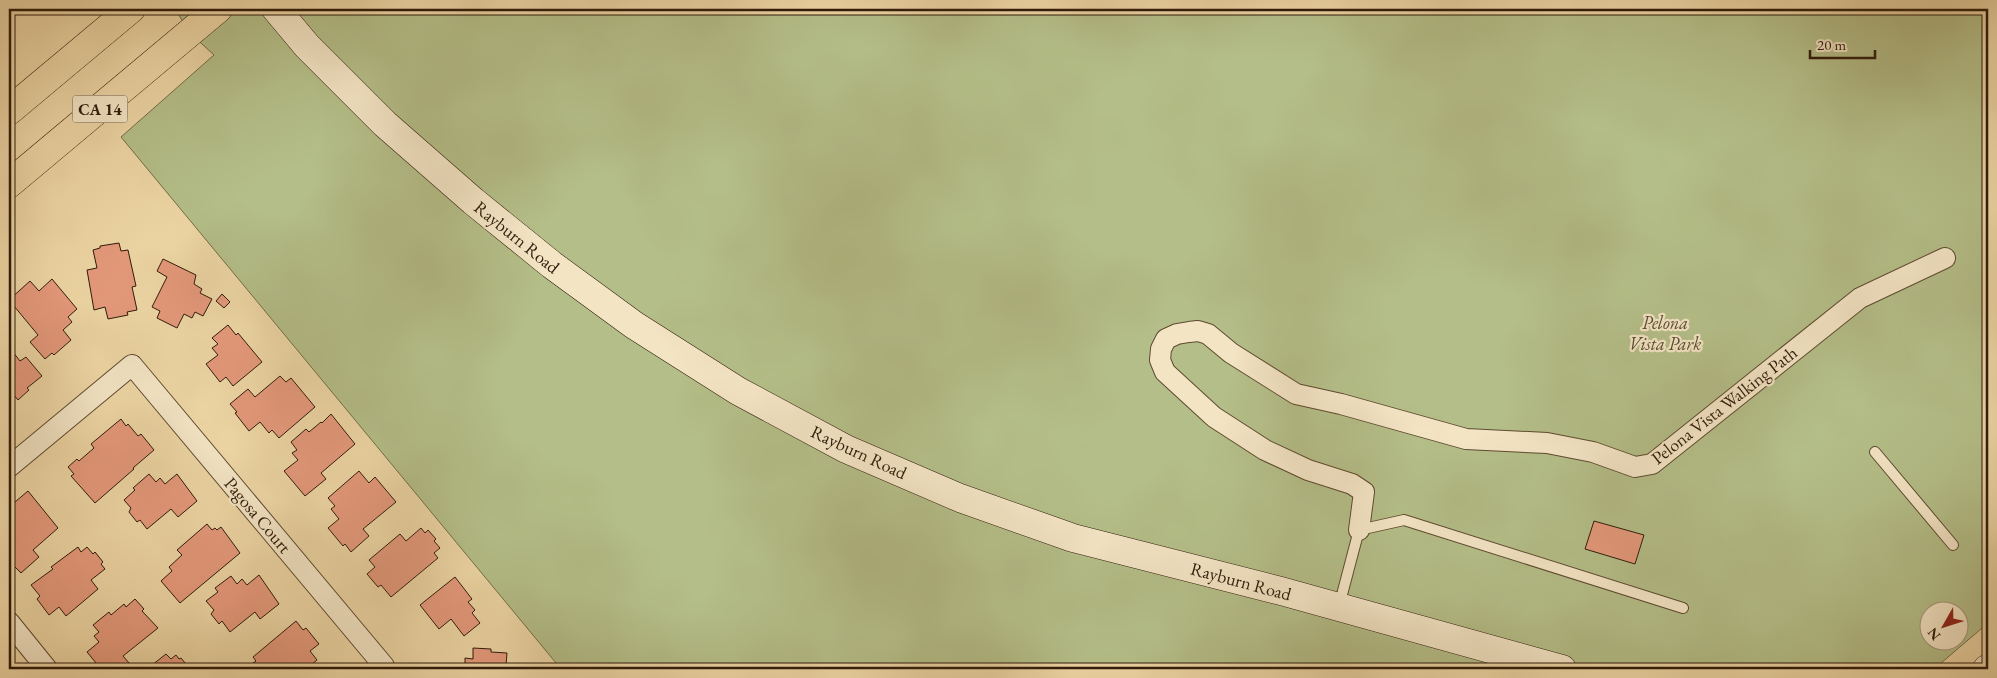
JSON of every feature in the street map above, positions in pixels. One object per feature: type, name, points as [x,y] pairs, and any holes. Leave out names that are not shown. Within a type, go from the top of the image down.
[{"type":"highway","points":[[9,111],[131,9]]},
{"type":"highway","name":"CA 14","points":[[9,184],[218,9]]},
{"type":"street","name":"Rayburn Road","points":[[276,9],[307,46],[385,124],[474,202],[552,265],[627,320],[738,391],[846,449],[960,498],[1073,538],[1339,607],[1562,669]]},
{"type":"street","name":"Pelona Vista Walking Path","points":[[1359,530],[1364,492],[1352,484],[1308,470],[1265,450],[1214,417],[1165,372],[1160,360],[1161,349],[1166,339],[1176,334],[1198,331],[1208,334],[1231,353],[1296,394],[1341,404],[1466,439],[1547,443],[1593,452],[1635,467],[1652,464],[1860,298],[1944,258]]},
{"type":"street","name":"Pagosa Court","points":[[9,467],[132,365],[384,666]]},
{"type":"street","points":[[9,622],[47,669]]},
{"type":"lane","points":[[1876,452],[1953,546]]},
{"type":"lane","points":[[1339,607],[1359,530],[1404,520],[1683,608]]},
{"type":"green space","name":"Pelona Vista Park","points":[[175,9],[1988,9],[1988,623],[1970,638],[1970,600],[1920,600],[1920,650],[1956,650],[1934,669],[561,669],[121,137],[214,55],[190,33]]},
{"type":"building","points":[[119,243],[121,251],[128,250],[136,286],[132,287],[137,310],[127,312],[128,315],[108,319],[105,307],[94,310],[87,270],[97,268],[93,250],[100,248],[100,246]]},
{"type":"building","points":[[163,259],[196,275],[194,284],[202,289],[200,293],[212,299],[203,316],[195,312],[192,318],[184,314],[177,328],[157,318],[160,311],[152,307],[167,277],[157,271]]},
{"type":"building","points":[[52,279],[77,309],[68,317],[72,322],[63,330],[71,340],[54,355],[52,353],[45,359],[30,342],[38,335],[9,300],[30,281],[39,291]]},
{"type":"building","points":[[222,294],[230,302],[224,308],[216,301]]},
{"type":"building","points":[[228,325],[236,335],[238,333],[262,362],[233,386],[226,377],[220,382],[206,364],[218,355],[212,348],[218,344],[212,338]]},
{"type":"building","points":[[9,347],[20,361],[26,357],[42,376],[27,388],[29,390],[18,400],[9,389]]},
{"type":"building","points":[[280,376],[286,382],[291,378],[315,407],[279,438],[272,430],[269,433],[260,422],[249,431],[230,404],[248,389],[255,397]]},
{"type":"building","points":[[331,414],[355,444],[321,473],[326,479],[305,496],[284,471],[298,460],[292,453],[297,450],[291,442],[306,429],[309,432],[322,423]]},
{"type":"building","points":[[121,419],[138,436],[141,434],[154,450],[95,503],[71,476],[74,474],[68,467],[77,459],[79,461],[94,448],[91,444]]},
{"type":"building","points":[[359,471],[369,483],[375,477],[396,502],[363,529],[369,536],[351,552],[345,544],[343,546],[328,528],[339,519],[331,509],[335,506],[328,498]]},
{"type":"building","points":[[149,474],[156,482],[160,478],[165,484],[177,474],[197,501],[178,517],[171,509],[147,529],[140,520],[137,522],[129,512],[131,508],[124,500],[135,490],[133,488]]},
{"type":"building","points":[[28,491],[58,528],[33,550],[39,557],[21,573],[9,561],[9,507]]},
{"type":"building","points":[[1594,521],[1644,535],[1635,564],[1585,549]]},
{"type":"building","points":[[207,524],[212,530],[215,528],[217,530],[221,527],[240,553],[180,603],[161,581],[172,571],[169,567],[182,555],[177,550]]},
{"type":"building","points":[[421,528],[425,533],[428,530],[436,539],[434,541],[440,548],[434,553],[438,558],[391,597],[381,585],[378,587],[367,574],[375,567],[369,560],[400,534],[406,541]]},
{"type":"building","points":[[78,547],[81,552],[87,547],[93,554],[95,552],[103,562],[101,564],[105,569],[91,580],[98,589],[66,616],[59,607],[49,615],[37,599],[40,596],[31,585]]},
{"type":"building","points":[[259,575],[279,604],[260,619],[255,612],[230,632],[222,621],[219,624],[211,614],[214,610],[206,601],[218,592],[215,588],[231,576],[237,584],[242,579],[247,585]]},
{"type":"building","points":[[455,577],[472,599],[468,602],[475,610],[472,613],[480,623],[464,636],[451,619],[439,629],[420,605]]},
{"type":"building","points":[[135,599],[144,609],[142,611],[158,628],[123,656],[129,663],[122,669],[101,669],[87,652],[99,642],[94,636],[99,632],[93,625],[109,612],[111,615],[124,604],[126,607]]},
{"type":"building","points":[[296,621],[303,630],[306,628],[319,644],[310,651],[317,660],[306,669],[253,669],[250,665],[256,661],[253,657]]},
{"type":"building","points":[[473,648],[491,649],[491,652],[507,653],[506,665],[513,667],[513,669],[447,669],[447,664],[465,664],[465,658],[473,659]]},
{"type":"building","points":[[166,654],[171,659],[176,655],[179,659],[181,658],[190,669],[147,669]]}]
